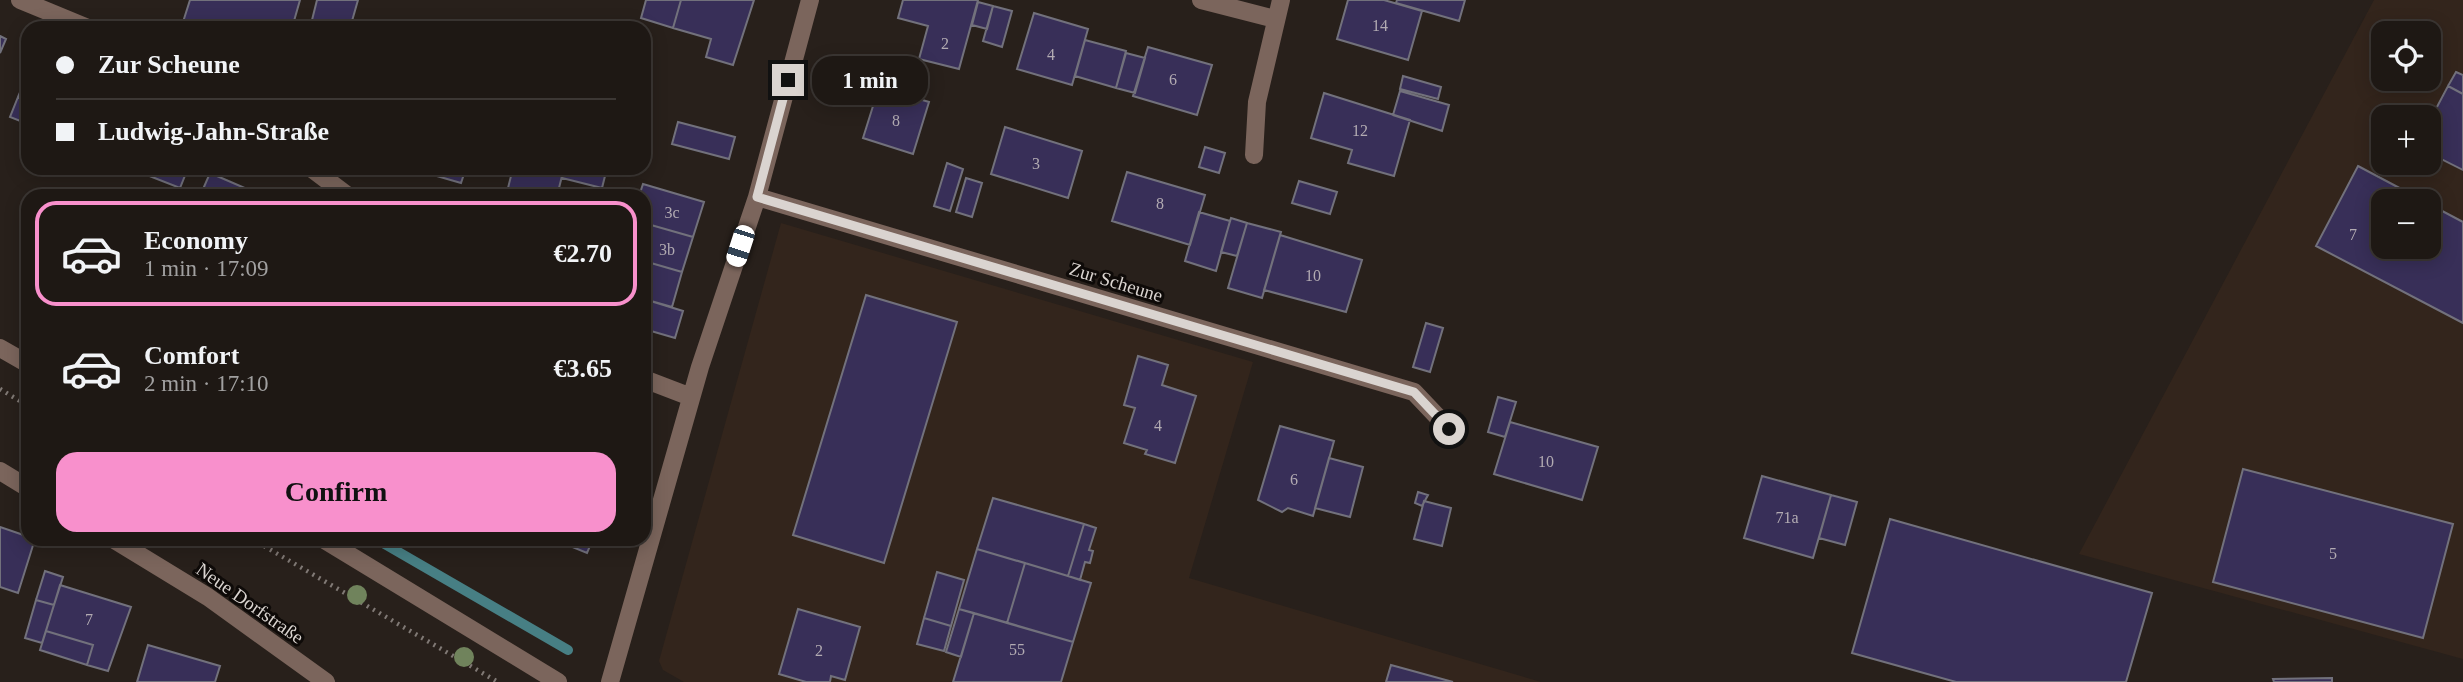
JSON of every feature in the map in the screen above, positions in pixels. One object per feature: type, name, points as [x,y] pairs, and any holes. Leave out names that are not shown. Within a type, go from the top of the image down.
[{"type":"street","points":[[20,0],[71,21]]},
{"type":"street","points":[[651,538],[691,397],[757,197],[810,0]]},
{"type":"street","points":[[1201,0],[1275,19]]},
{"type":"street","points":[[1254,155],[1257,102],[1281,0]]},
{"type":"street","points":[[320,175],[339,189]]},
{"type":"street","name":"Zur Scheune","points":[[757,197],[1414,392],[1449,429]]},
{"type":"street","points":[[0,348],[21,360]]},
{"type":"street","points":[[651,382],[691,397]]},
{"type":"street","points":[[0,471],[21,484]]},
{"type":"street","name":"Neue Dorfstraße","points":[[124,546],[208,597],[326,682]]},
{"type":"street","points":[[335,546],[558,682]]},
{"type":"street","points":[[610,682],[649,546]]},
{"type":"path","points":[[0,389],[21,402]]},
{"type":"path","points":[[264,546],[498,682]]},
{"type":"shaded area","points":[[2374,0],[2463,0],[2463,659],[2079,554]]},
{"type":"shaded area","points":[[781,223],[1253,362],[1189,578],[1541,682],[684,682],[663,670],[659,661]]},
{"type":"building","points":[[190,0],[300,0],[294,21],[183,21]]},
{"type":"building","points":[[317,0],[358,0],[352,21],[312,21]]},
{"type":"building","points":[[646,0],[681,0],[673,28],[641,18]]},
{"type":"building","points":[[681,0],[754,0],[733,65],[706,57],[711,39],[673,28]]},
{"type":"building","points":[[903,0],[978,0],[959,69],[919,59],[928,26],[898,18]]},
{"type":"building","points":[[1348,0],[1384,0],[1422,11],[1408,60],[1337,39]]},
{"type":"building","points":[[1397,0],[1465,0],[1459,21],[1396,3]]},
{"type":"building","points":[[978,2],[993,6],[987,29],[972,25]]},
{"type":"building","points":[[993,6],[1012,11],[1002,47],[983,41]]},
{"type":"building","points":[[1034,13],[1088,29],[1072,85],[1017,69]]},
{"type":"building","points":[[0,36],[6,39],[0,53]]},
{"type":"building","points":[[1085,40],[1126,51],[1116,88],[1075,76]]},
{"type":"building","points":[[1148,47],[1212,65],[1197,115],[1133,96]]},
{"type":"building","points":[[1126,53],[1145,58],[1135,93],[1116,88]]},
{"type":"building","points":[[2456,72],[2463,75],[2463,94],[2448,86]]},
{"type":"building","points":[[1403,76],[1441,87],[1438,99],[1400,89]]},
{"type":"building","points":[[2448,86],[2463,94],[2463,170],[2441,159],[2441,105],[2438,105]]},
{"type":"building","points":[[879,87],[929,102],[913,154],[863,138]]},
{"type":"building","points":[[1400,91],[1449,105],[1442,131],[1393,115]]},
{"type":"building","points":[[1324,93],[1410,120],[1394,176],[1348,163],[1352,150],[1311,138]]},
{"type":"building","points":[[18,97],[21,98],[21,121],[10,117]]},
{"type":"building","points":[[678,122],[735,137],[729,159],[672,144]]},
{"type":"building","points":[[1005,127],[1082,151],[1068,198],[991,174]]},
{"type":"building","points":[[1205,147],[1225,153],[1219,173],[1199,167]]},
{"type":"building","points":[[947,163],[963,169],[950,211],[934,206]]},
{"type":"building","points":[[2358,166],[2401,189],[2371,189],[2371,259],[2441,259],[2441,210],[2463,222],[2463,323],[2316,246]]},
{"type":"building","points":[[1127,172],[1205,195],[1190,245],[1112,221]]},
{"type":"building","points":[[147,175],[185,175],[180,188]]},
{"type":"building","points":[[209,175],[215,175],[247,189],[203,189]]},
{"type":"building","points":[[433,175],[464,175],[461,183]]},
{"type":"building","points":[[511,175],[562,175],[559,189],[508,189]]},
{"type":"building","points":[[562,175],[605,175],[602,188],[562,178]]},
{"type":"building","points":[[966,178],[982,183],[972,217],[956,212]]},
{"type":"building","points":[[1299,181],[1337,192],[1330,214],[1292,203]]},
{"type":"building","points":[[643,184],[704,202],[693,237],[651,225],[651,189],[641,189]]},
{"type":"building","points":[[1199,212],[1230,221],[1216,271],[1185,261]]},
{"type":"building","points":[[1231,218],[1247,223],[1237,256],[1221,252]]},
{"type":"building","points":[[1247,223],[1281,232],[1262,298],[1228,288]]},
{"type":"building","points":[[651,225],[693,237],[682,272],[651,263]]},
{"type":"building","points":[[1280,235],[1362,260],[1346,312],[1264,290]]},
{"type":"building","points":[[651,263],[682,272],[672,307],[651,301]]},
{"type":"building","points":[[866,295],[957,322],[884,563],[793,535]]},
{"type":"building","points":[[651,301],[683,311],[675,338],[651,331]]},
{"type":"building","points":[[1426,323],[1443,328],[1430,372],[1413,367]]},
{"type":"building","points":[[1138,356],[1168,365],[1162,385],[1196,396],[1175,463],[1145,454],[1147,450],[1124,443],[1135,408],[1124,405]]},
{"type":"building","points":[[1498,397],[1516,402],[1505,437],[1488,432]]},
{"type":"building","points":[[1510,422],[1598,447],[1582,500],[1494,474]]},
{"type":"building","points":[[1280,426],[1334,441],[1313,516],[1288,508],[1282,512],[1258,500]]},
{"type":"building","points":[[1329,458],[1363,467],[1350,517],[1315,508]]},
{"type":"building","points":[[2243,469],[2453,524],[2423,638],[2213,582]]},
{"type":"building","points":[[1762,476],[1831,495],[1813,558],[1744,538]]},
{"type":"building","points":[[1418,492],[1428,495],[1422,506],[1415,503]]},
{"type":"building","points":[[1831,495],[1857,502],[1845,545],[1819,538]]},
{"type":"building","points":[[993,498],[1084,524],[1068,576],[977,549]]},
{"type":"building","points":[[1424,501],[1451,508],[1442,546],[1414,539]]},
{"type":"building","points":[[1890,519],[2152,593],[2126,682],[1956,682],[1852,653]]},
{"type":"building","points":[[1084,524],[1096,528],[1089,550],[1093,551],[1090,563],[1085,562],[1080,580],[1068,576]]},
{"type":"building","points":[[0,527],[21,534],[21,546],[33,546],[18,593],[0,587]]},
{"type":"building","points":[[570,546],[590,546],[587,553]]},
{"type":"building","points":[[977,549],[1025,563],[1007,623],[959,609]]},
{"type":"building","points":[[1025,563],[1091,583],[1073,642],[1007,623]]},
{"type":"building","points":[[45,571],[63,577],[54,605],[36,600]]},
{"type":"building","points":[[937,572],[964,580],[951,626],[924,618]]},
{"type":"building","points":[[60,585],[131,607],[108,671],[87,665],[93,645],[46,631]]},
{"type":"building","points":[[36,600],[54,605],[42,643],[25,638]]},
{"type":"building","points":[[798,609],[860,627],[845,680],[831,676],[830,682],[806,682],[779,674]]},
{"type":"building","points":[[959,609],[974,613],[961,657],[946,652]]},
{"type":"building","points":[[974,613],[1073,642],[1061,682],[953,682]]},
{"type":"building","points":[[924,618],[951,626],[944,651],[917,644]]},
{"type":"building","points":[[46,631],[93,645],[87,665],[40,650]]},
{"type":"building","points":[[148,645],[220,666],[215,682],[137,682]]},
{"type":"building","points":[[1391,665],[1453,682],[1386,682]]},
{"type":"building","points":[[2332,678],[2332,682],[2274,682],[2273,679]]},
{"type":"waterway","points":[[388,546],[568,650]]},
{"type":"route","points":[[788,80],[757,197],[1414,392],[1449,429]]}]
